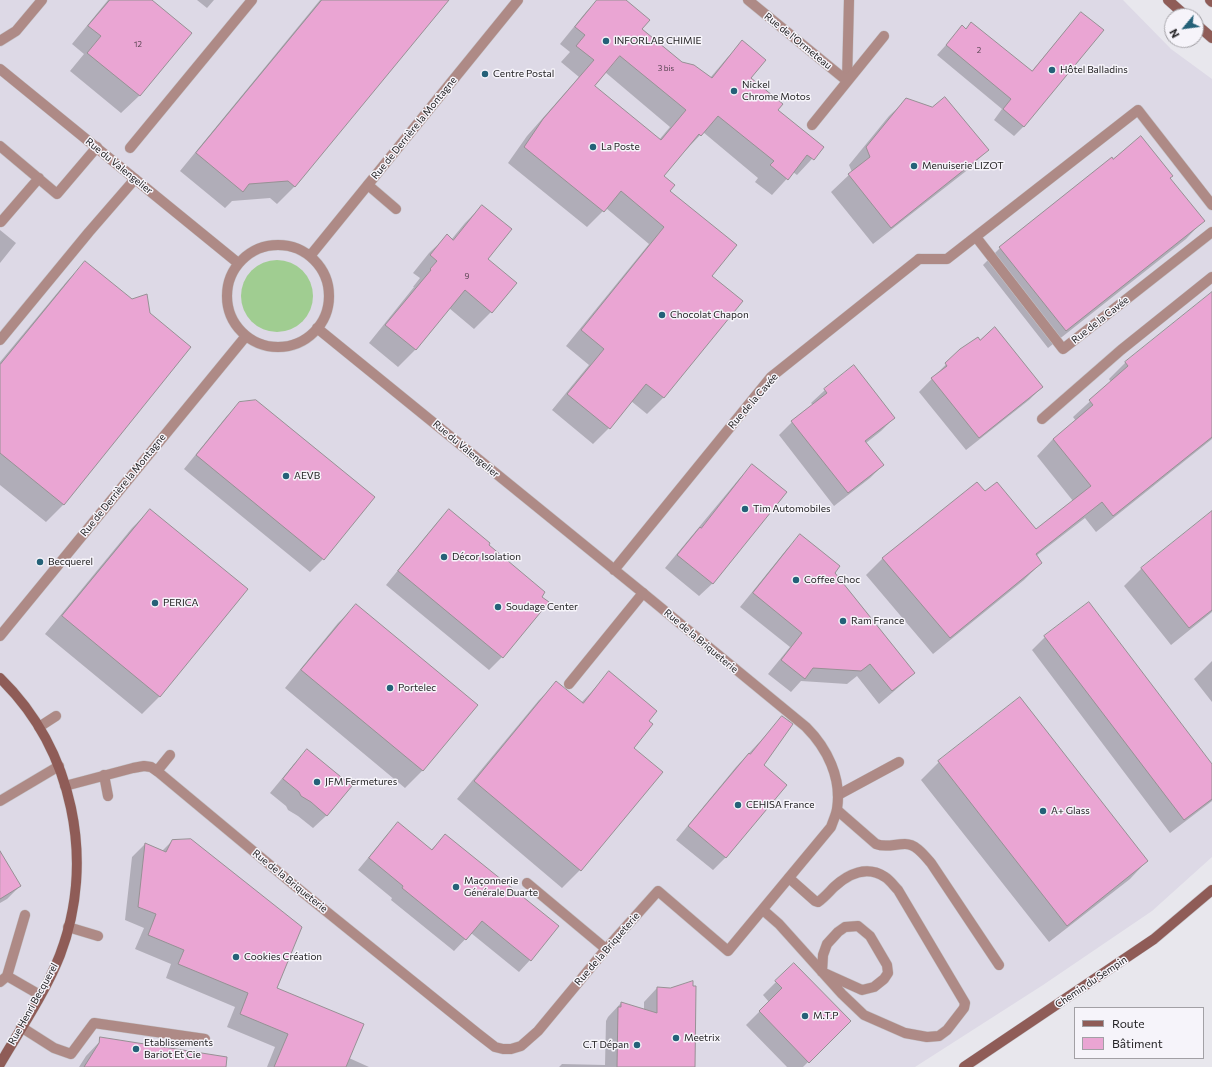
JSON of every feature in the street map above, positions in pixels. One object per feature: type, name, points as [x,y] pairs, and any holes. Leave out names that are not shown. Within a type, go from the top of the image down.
[{"type":"street","points":[[0,41],[16,31],[42,0]]},
{"type":"street","points":[[130,148],[252,0]]},
{"type":"street","name":"Rue de Derrière la Montagne","points":[[310,256],[518,0]]},
{"type":"street","name":"Rue de l'Ormeteau","points":[[748,0],[847,81]]},
{"type":"street","points":[[847,81],[849,0]]},
{"type":"street","points":[[1168,0],[1177,8]]},
{"type":"street","points":[[1204,31],[1212,38]]},
{"type":"street","points":[[812,125],[884,36]]},
{"type":"street","name":"Rue du Valengelier","points":[[0,69],[238,263]]},
{"type":"street","points":[[976,237],[1138,110],[1212,205]]},
{"type":"street","points":[[0,146],[57,194],[96,148]]},
{"type":"street","points":[[1,222],[39,178]]},
{"type":"street","points":[[0,340],[135,179]]},
{"type":"street","points":[[368,185],[396,209]]},
{"type":"street","name":"Rue de la Cavée","points":[[614,570],[772,377],[919,259],[947,259],[976,237],[1063,349],[1212,232]]},
{"type":"street","points":[[269,245],[291,246],[310,256],[322,270],[328,286],[328,304],[324,317],[317,328],[302,341],[283,346],[270,346],[246,336],[231,316],[227,301],[228,285],[238,263],[255,250],[269,245]]},
{"type":"street","points":[[1042,419],[1121,350],[1212,277]]},
{"type":"street","name":"Rue du Valengelier","points":[[317,328],[614,570]]},
{"type":"street","name":"Rue de Derrière la Montagne","points":[[0,636],[246,336]]},
{"type":"street","name":"Rue de la Briqueterie","points":[[65,786],[132,768],[144,766],[151,767],[495,1047],[510,1049],[521,1046],[538,1031],[606,949],[658,891],[728,951],[831,826],[837,810],[838,795],[835,774],[816,737],[614,570]]},
{"type":"street","points":[[569,684],[643,593]]},
{"type":"street","name":"Rue Henri Becquerel","points":[[0,678],[14,691],[31,713],[59,766],[73,823],[76,853],[75,888],[68,927],[60,955],[40,995],[0,1064]]},
{"type":"street","points":[[39,727],[56,716]]},
{"type":"street","points":[[157,771],[170,755]]},
{"type":"street","points":[[838,795],[899,762]]},
{"type":"street","points":[[0,801],[59,766]]},
{"type":"street","points":[[104,775],[108,796]]},
{"type":"street","points":[[837,810],[876,844],[883,847],[906,844],[913,846],[922,853],[931,863],[999,965]]},
{"type":"street","points":[[763,910],[779,924],[842,994],[864,1015],[905,1033],[927,1037],[939,1036],[947,1030],[964,1008],[965,1002],[898,890],[886,877],[873,871],[860,872],[850,875],[842,880],[818,902],[789,878]]},
{"type":"street","points":[[527,883],[606,949]]},
{"type":"street","name":"Chemin du Sempin","points":[[964,1067],[1154,940],[1212,890]]},
{"type":"street","points":[[25,915],[4,979],[40,995]]},
{"type":"street","points":[[858,926],[870,936],[887,965],[888,973],[874,988],[862,990],[822,972],[823,955],[827,944],[845,927],[858,926]]},
{"type":"street","points":[[68,927],[98,936]]},
{"type":"street","points":[[21,1027],[54,1048],[71,1054],[94,1023],[205,1039]]},
{"type":"shaded area","points":[[0,0],[1123,0],[1164,42],[1164,48],[1170,48],[1212,79],[1212,857],[1152,911],[1043,985],[915,1067],[0,1067]]},
{"type":"green space","points":[[277,260],[297,266],[307,276],[313,296],[307,316],[297,326],[277,332],[257,326],[247,316],[241,296],[247,276],[257,266]]},
{"type":"building","points":[[110,0],[152,0],[192,33],[140,96],[87,53],[101,36],[88,26]]},
{"type":"building","points":[[322,0],[449,0],[295,187],[288,181],[249,184],[243,192],[196,153]]},
{"type":"building","points":[[597,0],[626,0],[650,20],[642,29],[682,62],[694,65],[712,78],[742,40],[766,60],[751,78],[783,104],[778,110],[824,147],[814,160],[807,155],[788,180],[770,165],[774,161],[718,116],[701,136],[699,134],[664,176],[675,185],[670,191],[737,245],[712,276],[743,301],[664,398],[646,384],[610,429],[567,394],[604,349],[581,330],[664,227],[621,191],[604,212],[524,147],[543,119],[594,60],[576,46],[585,35],[575,27]],"holes":[[[620,56],[686,110],[661,140],[595,86]]]},
{"type":"building","points":[[1081,12],[1104,30],[1024,127],[1003,109],[1011,99],[946,45],[962,25],[966,29],[971,22],[1032,71]]},
{"type":"building","name":"Menuiserie LIZOT","points":[[945,97],[989,150],[891,228],[848,174],[870,157],[866,147],[906,98],[932,107]]},
{"type":"building","points":[[1141,136],[1173,176],[1170,178],[1205,221],[1066,331],[999,247],[1112,157],[1113,159]]},
{"type":"building","points":[[482,205],[512,229],[488,259],[517,283],[492,313],[465,290],[416,350],[385,325],[437,261],[430,255],[447,234],[453,240]]},
{"type":"building","points":[[85,261],[132,299],[147,294],[150,313],[191,347],[64,505],[0,453],[0,365]]},
{"type":"building","points":[[1212,292],[1212,437],[1113,516],[1102,502],[1036,554],[1042,563],[950,638],[882,558],[977,482],[985,491],[997,482],[1036,529],[1091,486],[1053,439],[1093,405],[1089,400],[1128,366],[1125,362]]},
{"type":"building","points":[[995,327],[1043,387],[979,438],[931,378],[947,366],[945,363],[960,349],[978,337],[980,340]]},
{"type":"building","points":[[854,365],[895,418],[865,441],[884,465],[848,493],[791,421],[827,393],[824,389]]},
{"type":"building","name":"AEVB","points":[[256,400],[375,497],[324,560],[196,455],[239,402]]},
{"type":"building","name":"Tim Automobiles","points":[[752,464],[787,492],[713,584],[677,555],[700,527],[701,528]]},
{"type":"building","name":"PERICA","points":[[150,509],[248,589],[160,697],[62,616]]},
{"type":"building","points":[[449,509],[545,592],[542,597],[549,602],[503,658],[398,571]]},
{"type":"building","points":[[1212,511],[1212,610],[1189,628],[1141,568]]},
{"type":"building","points":[[800,534],[840,566],[835,573],[915,673],[892,691],[870,664],[861,671],[813,668],[805,679],[781,660],[802,633],[753,593]]},
{"type":"building","points":[[1089,602],[1212,764],[1212,799],[1184,820],[1044,636]]},
{"type":"building","name":"Portelec","points":[[356,604],[478,705],[423,771],[301,670]]},
{"type":"building","points":[[609,671],[657,711],[649,721],[653,724],[634,748],[663,772],[581,871],[474,781],[556,681],[583,703]]},
{"type":"building","name":"A+ Glass","points":[[1020,697],[1148,861],[1067,926],[938,761]]},
{"type":"building","name":"CEHISA France","points":[[782,716],[793,724],[764,765],[787,785],[726,858],[688,826]]},
{"type":"building","name":"JFM Fermetures","points":[[307,749],[352,786],[327,816],[311,802],[301,796],[299,792],[283,779]]},
{"type":"building","points":[[398,822],[432,850],[445,834],[559,926],[531,961],[482,921],[466,940],[402,888],[403,886],[369,858]]},
{"type":"building","name":"Cookies Création","points":[[191,839],[302,927],[277,988],[364,1024],[346,1067],[274,1067],[288,1034],[240,1014],[248,993],[178,964],[184,950],[148,935],[156,914],[138,907],[145,843],[166,852],[172,840]]},
{"type":"building","points":[[0,851],[21,886],[0,899]]},
{"type":"building","name":"M.T.P","points":[[794,963],[851,1021],[809,1063],[759,1011],[782,988],[775,981]]},
{"type":"building","points":[[693,981],[693,986],[696,986],[695,1067],[617,1067],[618,1007],[621,1007],[621,1002],[657,1013],[657,987],[670,988]]},
{"type":"building","name":"Etablissements Bariot Et Cie","points":[[100,1037],[227,1057],[226,1067],[84,1067],[99,1043]]},
{"type":"place","name":"INFORLAB CHIMIE","points":[[606,41]]},
{"type":"place","name":"Hôtel Balladins","points":[[1052,70]]},
{"type":"place","name":"Centre Postal","points":[[485,74]]},
{"type":"place","name":"Nickel Chrome Motos","points":[[734,91]]},
{"type":"place","name":"La Poste","points":[[593,147]]},
{"type":"place","name":"Menuiserie LIZOT","points":[[914,166]]},
{"type":"place","name":"Chocolat Chapon","points":[[662,315]]},
{"type":"place","name":"AEVB","points":[[286,476]]},
{"type":"place","name":"Tim Automobiles","points":[[745,509]]},
{"type":"place","name":"Décor Isolation","points":[[444,557]]},
{"type":"place","name":"Becquerel","points":[[40,562]]},
{"type":"place","name":"Coffee Choc","points":[[796,580]]},
{"type":"place","name":"PERICA","points":[[155,603]]},
{"type":"place","name":"Soudage Center","points":[[498,607]]},
{"type":"place","name":"Ram France","points":[[843,621]]},
{"type":"place","name":"Portelec","points":[[390,688]]},
{"type":"place","name":"JFM Fermetures","points":[[317,782]]},
{"type":"place","name":"CEHISA France","points":[[738,805]]},
{"type":"place","name":"A+ Glass","points":[[1043,811]]},
{"type":"place","name":"Maçonnerie Générale Duarte","points":[[456,887]]},
{"type":"place","name":"Cookies Création","points":[[236,957]]},
{"type":"place","name":"M.T.P","points":[[805,1016]]},
{"type":"place","name":"Meetrix","points":[[676,1038]]},
{"type":"place","name":"C.T Dépan","points":[[637,1045]]},
{"type":"place","name":"Etablissements Bariot Et Cie","points":[[136,1049]]}]
